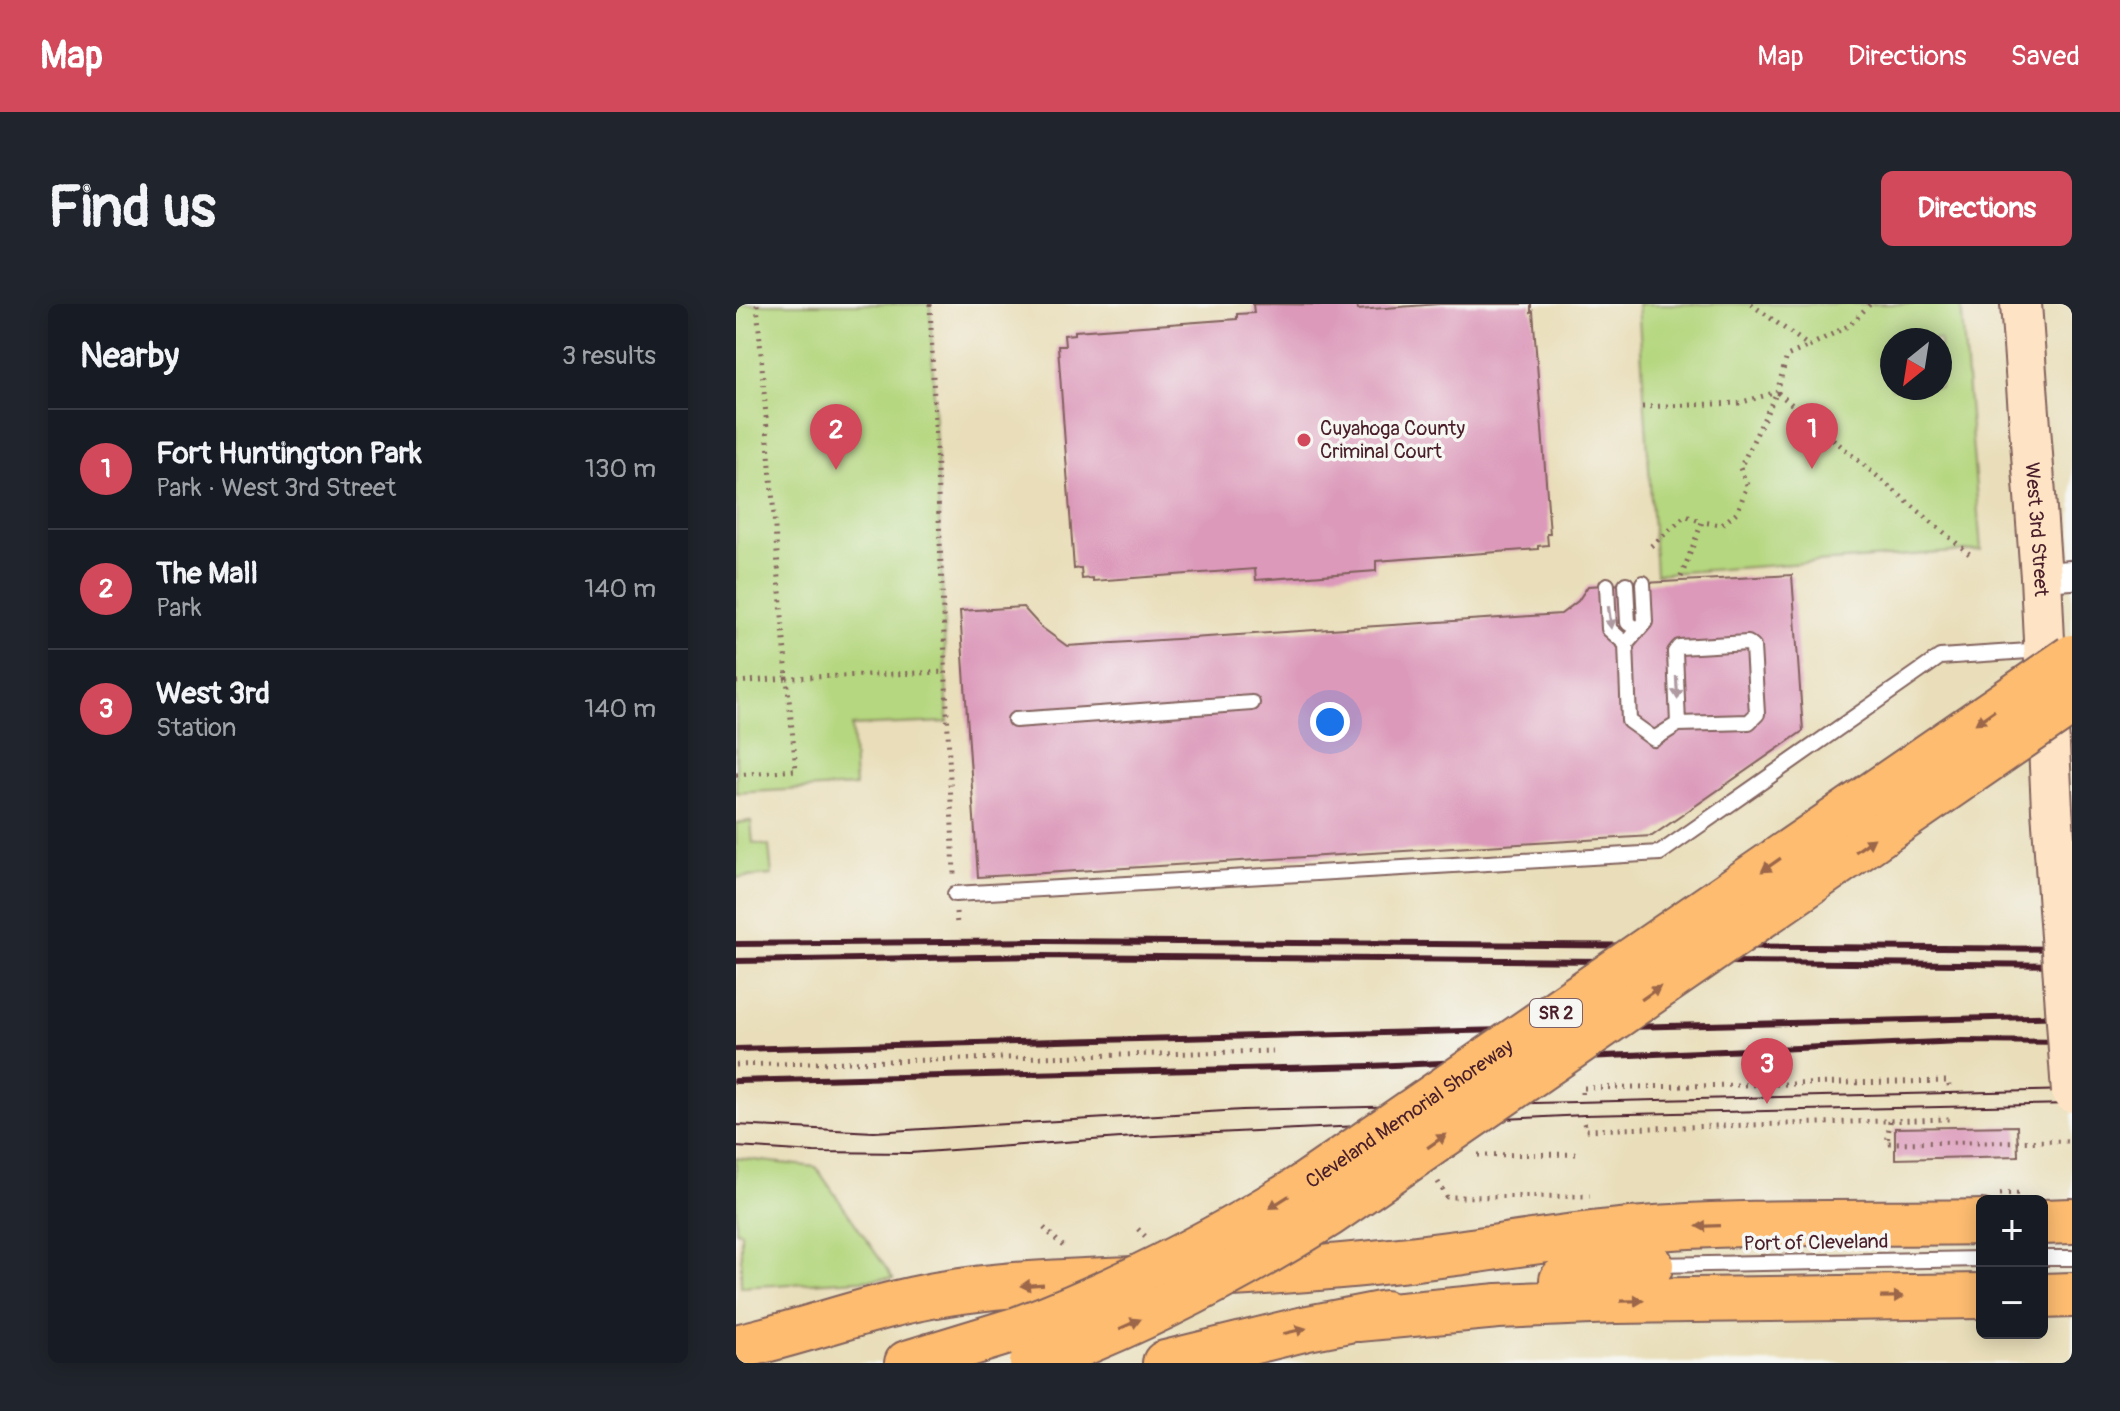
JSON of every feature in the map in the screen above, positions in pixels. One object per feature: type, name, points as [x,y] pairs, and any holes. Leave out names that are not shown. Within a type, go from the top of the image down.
[{"type":"highway","name":"Cleveland Memorial Shoreway","points":[[1025,1346],[1093,1300],[1225,1235],[1292,1193],[2058,654]]},
{"type":"highway","name":"Cleveland Memorial Shoreway","points":[[907,1363],[1025,1346],[1164,1309],[1242,1268],[1317,1222],[2072,702]]},
{"type":"highway","points":[[736,1347],[901,1302],[954,1293],[1077,1282],[1305,1270],[1633,1230],[1976,1209]]},
{"type":"highway","points":[[2048,1212],[2072,1221]]},
{"type":"highway","points":[[1305,1270],[1410,1273],[1558,1265],[1651,1265]]},
{"type":"highway","points":[[1165,1363],[1218,1348],[1496,1289],[1651,1265]]},
{"type":"highway","points":[[2048,1296],[2072,1295]]},
{"type":"highway","points":[[1358,1319],[1498,1306],[1615,1301],[1976,1296]]},
{"type":"street","name":"West 3rd Street","points":[[2021,304],[2057,576],[2058,654],[2052,809],[2072,1092]]},
{"type":"lane","points":[[1643,583],[1645,622],[1626,644],[1629,721],[1654,739],[1678,724],[1749,722],[1757,714],[1753,647],[1748,643],[1679,647],[1675,652],[1678,724]]},
{"type":"lane","points":[[1626,584],[1628,623],[1637,629]]},
{"type":"lane","points":[[1607,585],[1609,629],[1626,644]]},
{"type":"lane","points":[[955,894],[1660,853],[1940,657],[2058,654]]},
{"type":"lane","points":[[1015,720],[1252,703]]},
{"type":"lane","points":[[2048,1258],[2072,1258]]},
{"type":"lane","name":"Port of Cleveland","points":[[1651,1265],[1976,1259]]},
{"type":"path","points":[[736,775],[796,770],[757,304]]},
{"type":"path","points":[[930,304],[957,925]]},
{"type":"path","points":[[1751,304],[1809,346]]},
{"type":"path","points":[[1651,546],[1686,516],[1722,525],[1738,511],[1747,485],[1740,468],[1777,392],[1787,356],[1850,325],[1870,304]]},
{"type":"path","points":[[1642,407],[1739,403],[1777,392]]},
{"type":"path","points":[[1777,392],[1973,557]]},
{"type":"path","points":[[1681,577],[1702,522]]},
{"type":"path","points":[[736,682],[946,672]]},
{"type":"path","points":[[736,1065],[1273,1051]]},
{"type":"path","points":[[1582,1094],[1582,1088],[1948,1081],[1949,1086]]},
{"type":"path","points":[[1584,1123],[1586,1130],[1950,1119],[1950,1115]]},
{"type":"path","points":[[1890,1121],[1887,1143],[2072,1141]]},
{"type":"path","points":[[1464,1156],[1581,1154]]},
{"type":"path","points":[[1438,1176],[1438,1185],[1447,1197],[1606,1196]]},
{"type":"green space","points":[[736,304],[930,304],[948,722],[852,726],[855,786],[736,793]]},
{"type":"green space","points":[[1638,304],[1961,304],[1981,550],[1656,574]]},
{"type":"green space","points":[[751,821],[753,843],[769,846],[772,875],[736,878],[736,823]]},
{"type":"green space","points":[[736,1158],[816,1167],[893,1278],[741,1287],[741,1232],[736,1231]]},
{"type":"building","name":"Cuyahoga County Criminal Court","points":[[1253,304],[1357,305],[1358,310],[1440,304],[1531,304],[1550,534],[1547,534],[1548,545],[1538,546],[1538,549],[1376,561],[1376,571],[1256,580],[1255,569],[1093,581],[1093,578],[1082,579],[1081,568],[1074,569],[1058,346],[1065,346],[1064,335],[1075,334],[1075,331],[1237,319],[1237,314],[1254,313]]},
{"type":"building","points":[[1792,575],[1803,731],[1652,836],[978,877],[960,611],[1023,607],[1041,627],[1067,646],[1561,614],[1578,601],[1588,586]]},
{"type":"building","points":[[2017,1126],[2018,1156],[1895,1159],[1895,1128]]},
{"type":"tram line","points":[[736,1125],[874,1132],[1242,1110],[2072,1090]]},
{"type":"tram line","points":[[736,1147],[910,1153],[1135,1137],[1584,1115],[2072,1104]]},
{"type":"railway","points":[[736,944],[1043,941],[2072,949]]},
{"type":"railway","points":[[736,961],[1042,956],[2072,965]]},
{"type":"railway","points":[[736,1049],[2072,1016]]},
{"type":"railway","points":[[736,1081],[1370,1066],[1962,1041],[2072,1042]]},
{"type":"place","name":"Cuyahoga County Criminal Court","points":[[1304,440]]},
{"type":"place","name":"Fort Huntington Park","points":[[1812,469]]},
{"type":"place","name":"The Mall","points":[[836,470]]},
{"type":"place","name":"West 3rd","points":[[1767,1104]]}]
